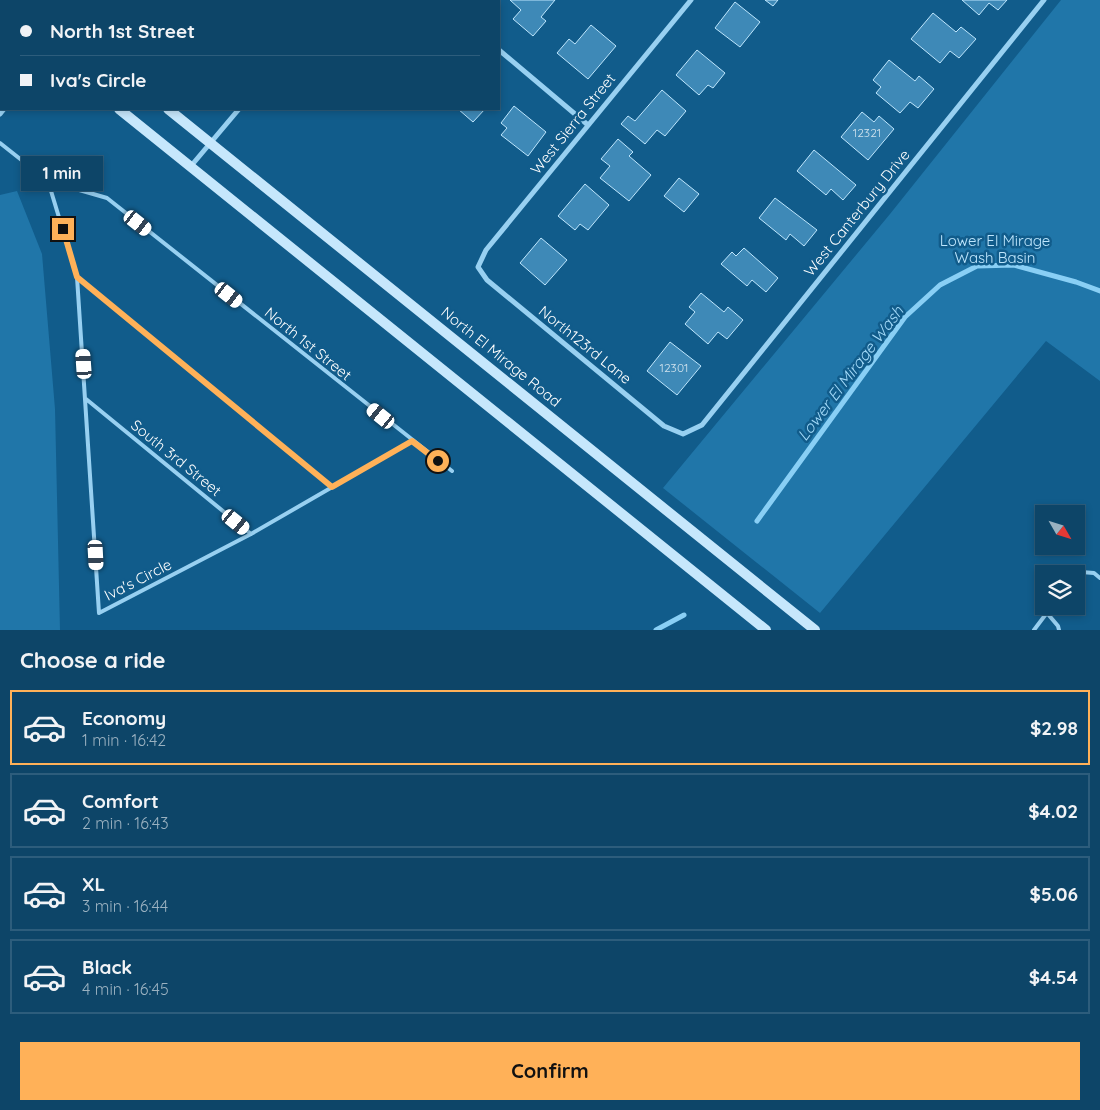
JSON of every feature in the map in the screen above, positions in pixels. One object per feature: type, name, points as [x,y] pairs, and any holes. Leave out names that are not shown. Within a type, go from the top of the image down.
[{"type":"main road","points":[[120,110],[766,630]]},
{"type":"main road","name":"North El Mirage Road","points":[[169,110],[815,630]]},
{"type":"street","name":"West Sierra Street","points":[[478,267],[486,250],[691,0]]},
{"type":"street","name":"West Canterbury Drive","points":[[683,434],[702,425],[1044,0]]},
{"type":"street","points":[[500,51],[588,125]]},
{"type":"street","points":[[191,166],[238,110]]},
{"type":"street","name":"North123rd Lane","points":[[478,267],[486,280],[664,426],[683,434]]},
{"type":"lane","name":"North 1st Street","points":[[0,143],[48,181],[107,198],[452,471]]},
{"type":"lane","name":"Iva's Circle","points":[[48,181],[77,277],[99,613],[251,534],[412,441]]},
{"type":"lane","points":[[77,277],[332,487]]},
{"type":"lane","name":"South 3rd Street","points":[[86,399],[251,534]]},
{"type":"lane","points":[[1085,572],[1094,573],[1100,578]]},
{"type":"lane","points":[[1034,630],[1045,615]]},
{"type":"lane","points":[[1049,615],[1058,626],[1058,630]]},
{"type":"green space","name":"Lower El Mirage Wash Basin","points":[[1061,0],[1100,0],[1100,381],[1046,341],[820,613],[663,488],[890,214]]},
{"type":"green space","points":[[17,191],[42,254],[55,409],[60,630],[0,630],[0,195]]},
{"type":"building","points":[[510,0],[555,0],[541,17],[546,21],[533,36],[513,19],[521,10]]},
{"type":"building","points":[[765,0],[778,0],[773,6]]},
{"type":"building","points":[[962,0],[1007,0],[998,10],[989,3],[979,15]]},
{"type":"building","points":[[735,2],[760,22],[740,47],[715,28]]},
{"type":"building","points":[[933,13],[956,32],[961,27],[976,39],[959,58],[950,51],[940,63],[911,39]]},
{"type":"building","points":[[591,25],[616,46],[588,79],[557,53],[569,39],[575,44]]},
{"type":"building","points":[[697,50],[725,73],[713,88],[708,85],[699,95],[676,75]]},
{"type":"building","points":[[889,60],[915,81],[919,76],[934,89],[918,108],[910,102],[900,113],[876,93],[881,87],[873,80]]},
{"type":"building","points":[[662,90],[686,111],[665,136],[657,130],[645,144],[621,124],[628,116],[635,121]]},
{"type":"building","points":[[514,106],[546,132],[528,156],[501,135],[507,128],[501,123]]},
{"type":"building","points":[[459,110],[484,110],[473,122]]},
{"type":"building","points":[[862,112],[874,122],[879,116],[894,129],[868,160],[841,137]]},
{"type":"building","points":[[618,139],[633,152],[629,156],[651,175],[629,201],[600,178],[610,166],[601,159]]},
{"type":"building","points":[[814,150],[856,185],[843,200],[831,189],[826,195],[797,171]]},
{"type":"building","points":[[679,178],[699,194],[684,212],[664,196]]},
{"type":"building","points":[[585,184],[609,205],[588,230],[580,224],[575,230],[558,216]]},
{"type":"building","points":[[775,198],[817,230],[804,246],[790,234],[786,240],[759,218]]},
{"type":"building","points":[[541,238],[567,260],[545,285],[520,263]]},
{"type":"building","points":[[744,248],[778,278],[766,292],[752,280],[747,286],[721,264],[732,252],[736,256]]},
{"type":"building","points":[[701,293],[724,312],[728,307],[743,320],[727,339],[718,332],[708,344],[685,324],[695,312],[689,307]]},
{"type":"building","points":[[670,342],[701,366],[677,395],[647,371]]},
{"type":"waterway","name":"Lower El Mirage Wash","points":[[757,521],[905,317],[940,285],[977,266],[1014,265],[1076,282],[1100,291]]},
{"type":"waterway","name":"Lower El Mirage Wash","points":[[656,630],[684,615]]},
{"type":"route","points":[[63,229],[77,277],[332,487],[412,441],[438,461]]}]
